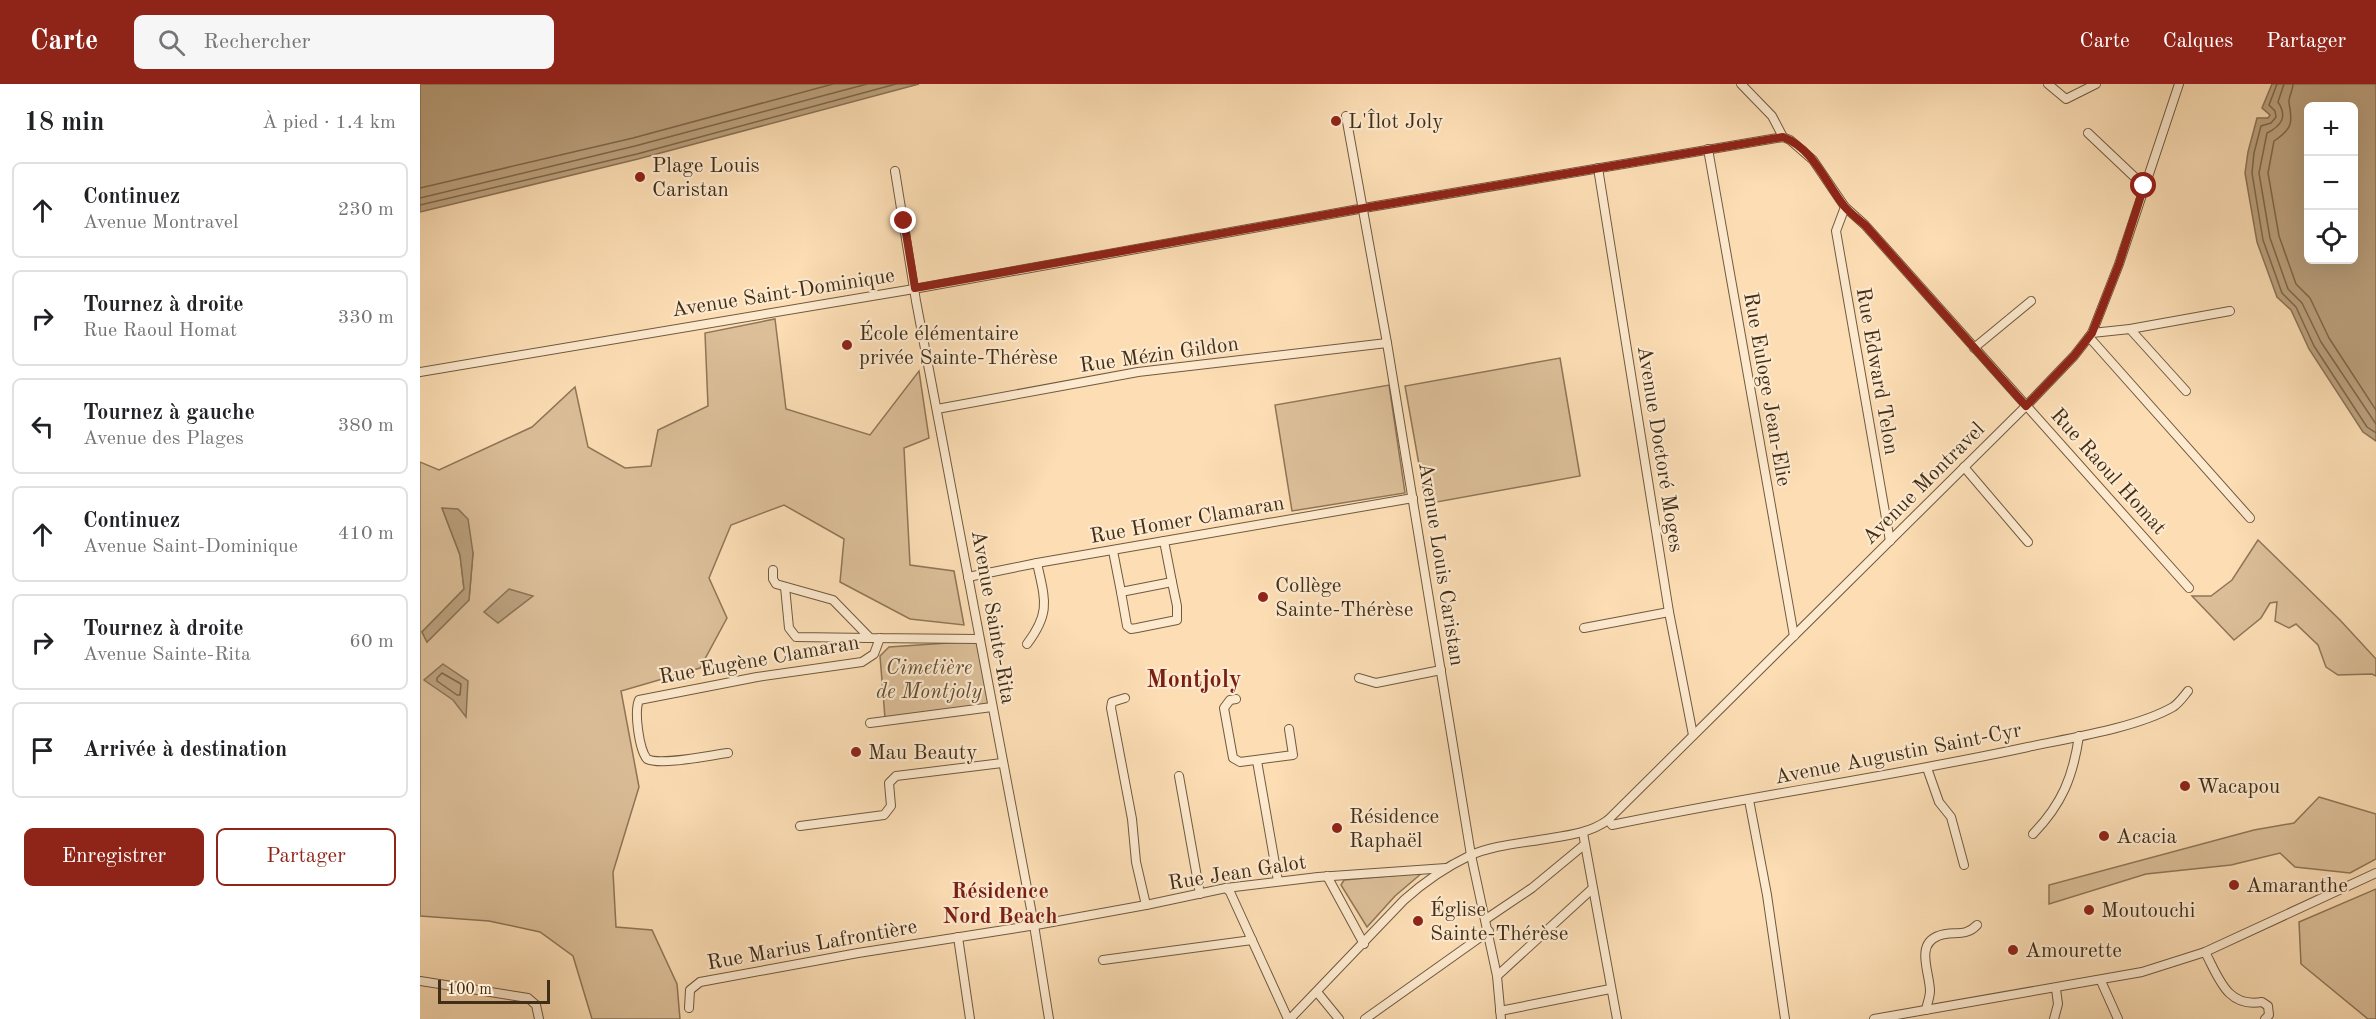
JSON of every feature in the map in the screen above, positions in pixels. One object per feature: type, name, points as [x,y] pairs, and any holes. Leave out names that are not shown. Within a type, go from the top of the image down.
[{"type":"street","name":"Rue Raoul Homat","points":[[1740,84],[1772,117],[1783,137],[1790,140],[1813,160],[1845,207],[1865,225],[2189,588]]},
{"type":"street","points":[[2048,84],[2066,99],[2096,84]]},
{"type":"street","name":"Avenue Montravel","points":[[1289,1019],[1418,887],[1447,868],[1471,855],[1531,841],[1583,833],[1608,820],[2074,356],[2090,335],[2119,264],[2179,84]]},
{"type":"street","name":"Avenue Louis Caristan","points":[[1346,116],[1387,343],[1471,855],[1497,976],[1501,1015]]},
{"type":"street","points":[[2088,133],[2144,186]]},
{"type":"street","name":"Avenue Saint-Dominique","points":[[420,372],[1783,137]]},
{"type":"street","name":"Rue Euloge Jean-Elie","points":[[1708,149],[1794,636]]},
{"type":"street","name":"Avenue Doctoré Moges","points":[[1598,168],[1669,612],[1693,735]]},
{"type":"street","name":"Avenue Sainte-Rita","points":[[895,171],[975,618],[1034,925],[1048,1019]]},
{"type":"street","name":"Rue Edward Telon","points":[[1845,207],[1836,231],[1890,541]]},
{"type":"street","points":[[1974,348],[2031,301]]},
{"type":"street","points":[[2090,335],[2230,311]]},
{"type":"street","points":[[2130,329],[2186,391]]},
{"type":"street","points":[[2090,335],[2250,518]]},
{"type":"street","name":"Rue Mézin Gildon","points":[[937,409],[1138,372],[1387,343]]},
{"type":"street","points":[[1964,467],[2028,542]]},
{"type":"street","name":"Rue Homer Clamaran","points":[[968,577],[1413,498]]},
{"type":"street","points":[[1113,551],[1127,626],[1131,629],[1137,628],[1177,620],[1178,606],[1164,541]]},
{"type":"street","points":[[1028,644],[1040,627],[1046,604],[1037,563]]},
{"type":"street","points":[[773,570],[774,582],[833,600],[870,638]]},
{"type":"street","points":[[1121,592],[1172,582]]},
{"type":"street","points":[[784,586],[789,628],[796,637],[880,638]]},
{"type":"street","points":[[1584,628],[1669,612]]},
{"type":"street","name":"Rue Eugène Clamaran","points":[[728,753],[674,760],[647,759],[641,747],[636,708],[642,698],[757,677],[862,662],[874,654],[880,638],[979,639]]},
{"type":"street","points":[[1359,678],[1376,683],[1441,670]]},
{"type":"street","name":"Avenue Augustin Saint-Cyr","points":[[1608,820],[1612,825],[1927,768],[2079,736],[2164,712],[2178,704],[2188,691]]},
{"type":"street","points":[[1125,698],[1112,702],[1112,708],[1132,819],[1136,862],[1146,905]]},
{"type":"street","points":[[1236,699],[1230,700],[1224,708],[1233,758],[1240,762],[1293,755],[1289,729]]},
{"type":"street","points":[[870,723],[992,707]]},
{"type":"street","points":[[2033,834],[2060,802],[2070,779],[2079,736]]},
{"type":"street","points":[[1257,761],[1278,881]]},
{"type":"street","points":[[800,826],[884,815],[891,806],[889,783],[896,776],[1002,763]]},
{"type":"street","points":[[1927,768],[1939,802],[1951,817],[1964,865]]},
{"type":"street","points":[[1179,776],[1200,894]]},
{"type":"street","points":[[1749,800],[1767,895],[1785,1019]]},
{"type":"street","points":[[1583,833],[1617,1019]]},
{"type":"street","points":[[1486,919],[1532,888],[1584,844]]},
{"type":"street","name":"Rue Jean Galot","points":[[1034,925],[1226,888],[1327,876],[1447,868]]},
{"type":"street","points":[[1874,1019],[2056,989],[2142,972],[2205,952],[2376,873]]},
{"type":"street","points":[[1327,876],[1364,944]]},
{"type":"street","points":[[1226,888],[1230,892],[1289,1019]]},
{"type":"street","points":[[1497,976],[1592,889]]},
{"type":"street","name":"Rue Marius Lafrontière","points":[[689,1008],[689,993],[693,985],[700,982],[858,952],[1034,925]]},
{"type":"street","points":[[1926,1010],[1930,991],[1926,962],[1927,944],[1931,938],[1942,934],[1968,933],[1977,925]]},
{"type":"street","points":[[1365,1019],[1489,931]]},
{"type":"street","points":[[958,937],[970,1019]]},
{"type":"street","points":[[1103,960],[1252,940]]},
{"type":"street","points":[[2205,952],[2223,985],[2237,1001],[2250,1005],[2262,1002],[2268,1006],[2269,1015],[2265,1019]]},
{"type":"street","points":[[420,981],[528,998],[536,1005],[539,1019]]},
{"type":"street","points":[[2101,981],[2118,1019]]},
{"type":"street","points":[[1501,1015],[1610,988]]},
{"type":"street","points":[[2054,1019],[2058,1004],[2056,989]]},
{"type":"street","points":[[1317,992],[1339,1019]]},
{"type":"green space","points":[[775,319],[786,409],[870,435],[919,371],[929,438],[904,448],[910,565],[954,571],[964,625],[910,619],[840,582],[844,539],[784,505],[731,525],[709,578],[727,618],[700,668],[621,691],[639,787],[613,872],[616,927],[652,930],[677,984],[680,1019],[592,1019],[573,956],[540,932],[489,921],[420,916],[420,462],[439,470],[532,427],[575,387],[588,447],[625,468],[651,466],[658,430],[708,406],[705,333]],"holes":[[[442,508],[473,553],[469,600],[427,642],[422,632],[464,589],[460,555]]]},
{"type":"green space","points":[[1560,358],[1580,476],[1426,504],[1405,386]]},
{"type":"green space","points":[[1389,385],[1405,493],[1292,511],[1275,405]]},
{"type":"green space","points":[[2258,540],[2340,620],[2376,659],[2376,676],[2372,674],[2338,675],[2326,667],[2318,645],[2296,624],[2289,628],[2275,621],[2277,602],[2270,603],[2261,618],[2234,640],[2192,596],[2211,596],[2232,580]]},
{"type":"green space","name":"Cimetière de Montjoly","points":[[977,641],[989,707],[885,718],[880,656],[889,647]]},
{"type":"green space","points":[[2319,797],[2376,814],[2376,859],[2350,873],[2295,867],[2280,853],[2231,865],[2146,874],[2049,904],[2049,885],[2254,830],[2294,823]]},
{"type":"green space","points":[[1422,873],[1395,896],[1367,927],[1341,885],[1344,880]]},
{"type":"green space","points":[[2376,889],[2376,1019],[2368,1019],[2301,964],[2299,922]]},
{"type":"water","points":[[420,84],[919,84],[638,159],[420,212]]},
{"type":"water","points":[[2272,84],[2376,84],[2376,441],[2363,432],[2309,349],[2291,310],[2277,297],[2257,242],[2245,173],[2257,118],[2268,118],[2270,115],[2262,108]]},
{"type":"water","points":[[442,508],[458,509],[468,519],[473,553],[469,600],[427,642],[422,632],[464,589],[460,555]]},
{"type":"water","points":[[509,589],[533,596],[498,623],[484,612]]},
{"type":"water","points":[[443,664],[468,681],[466,717],[453,700],[424,680]]},
{"type":"place","name":"L'Îlot Joly","points":[[1336,121]]},
{"type":"place","name":"Plage Louis Caristan","points":[[640,177]]},
{"type":"place","name":"École élémentaire privée Sainte-Thérèse","points":[[847,345]]},
{"type":"place","name":"Collège Sainte-Thérèse","points":[[1263,597]]},
{"type":"place","name":"Mau Beauty","points":[[856,752]]},
{"type":"place","name":"Wacapou","points":[[2185,786]]},
{"type":"place","name":"Résidence Raphaël","points":[[1337,828]]},
{"type":"place","name":"Acacia","points":[[2104,836]]},
{"type":"place","name":"Amaranthe","points":[[2234,885]]},
{"type":"place","name":"Moutouchi","points":[[2089,910]]},
{"type":"place","name":"Église Sainte-Thérèse","points":[[1418,921]]},
{"type":"place","name":"Amourette","points":[[2013,950]]},
{"type":"district","name":"Montjoly","points":[[1194,679]]},
{"type":"district","name":"Résidence Nord Beach","points":[[1000,902]]},
{"type":"route","points":[[904,221],[915,288],[1370,207],[1783,137],[1790,140],[1813,160],[1845,207],[1865,225],[2026,406],[2074,356],[2092,333],[2119,264],[2144,186]]}]
